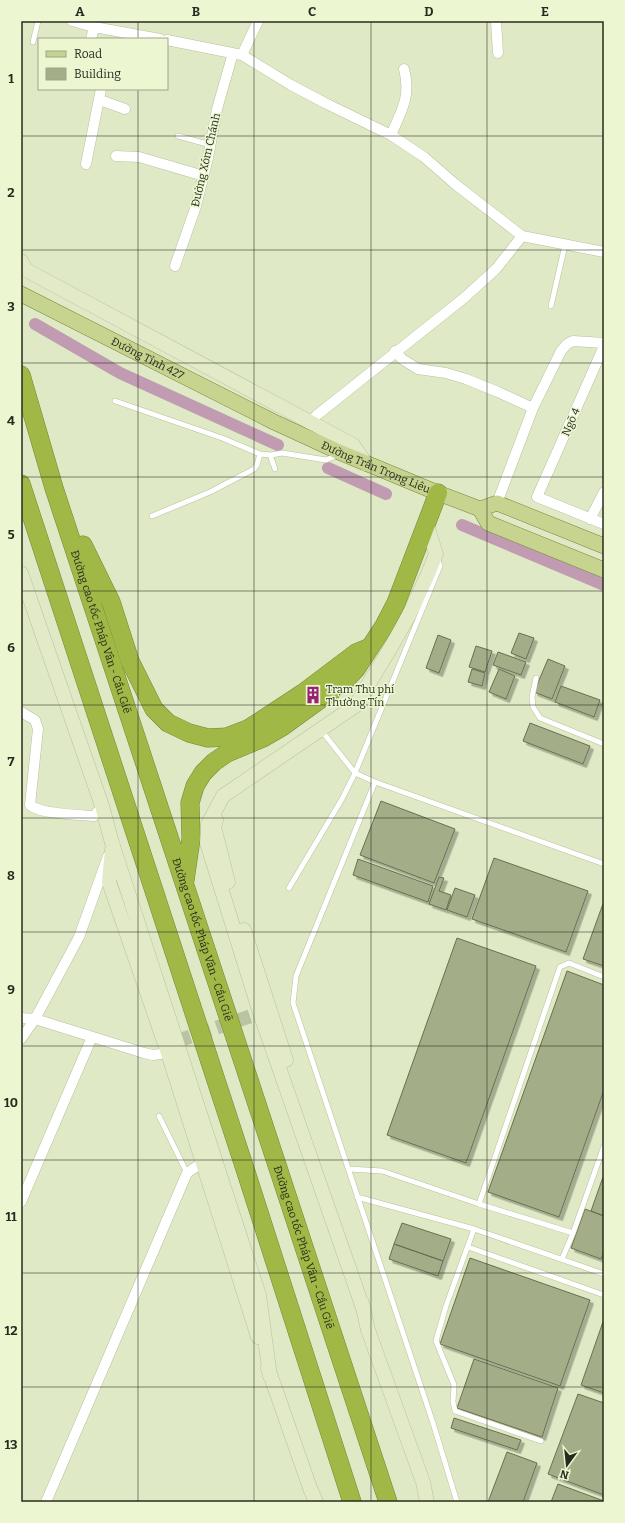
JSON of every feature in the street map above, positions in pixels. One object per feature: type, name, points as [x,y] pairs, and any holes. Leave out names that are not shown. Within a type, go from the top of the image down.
[{"type":"highway","name":"Đường cao tốc Pháp Vân - Cầu Giẽ","points":[[21,375],[54,488],[388,1502]]},
{"type":"highway","points":[[21,484],[244,1164],[352,1502]]},
{"type":"highway","points":[[54,488],[111,602],[130,661],[142,688],[154,709],[168,723],[189,733],[208,738],[227,737],[248,729],[303,693],[356,653],[369,648]]},
{"type":"highway","points":[[185,885],[191,839],[190,803],[194,786],[203,773],[214,762],[227,753],[263,738],[282,727],[344,682],[356,669],[384,626],[396,603],[438,493]]},
{"type":"main road","name":"Đường Tỉnh 427","points":[[21,294],[274,422]]},
{"type":"main road","name":"Đường Trần Trọng Liêu","points":[[274,422],[366,464],[480,509],[488,522],[604,570]]},
{"type":"main road","points":[[480,509],[497,503],[604,546]]},
{"type":"street","points":[[72,21],[156,38]]},
{"type":"street","name":"Đường Xóm Chánh","points":[[175,266],[196,206],[211,145],[217,109],[237,54],[258,21]]},
{"type":"street","points":[[496,21],[498,53]]},
{"type":"street","points":[[91,38],[97,25]]},
{"type":"street","points":[[168,40],[237,54],[315,98],[392,135],[424,157],[455,184],[522,236],[604,252]]},
{"type":"street","points":[[392,135],[404,106],[407,93],[408,82],[404,69]]},
{"type":"street","points":[[86,164],[101,90]]},
{"type":"street","points":[[100,100],[125,109]]},
{"type":"street","points":[[116,156],[139,157],[204,176]]},
{"type":"street","points":[[314,424],[314,418],[317,415],[464,298],[496,269],[522,236]]},
{"type":"street","points":[[21,262],[26,270],[353,445],[366,464]]},
{"type":"street","points":[[497,503],[534,408],[560,351],[567,344],[573,341],[604,343]]},
{"type":"street","name":"Ngõ 4","points":[[590,518],[537,497],[604,346]]},
{"type":"street","points":[[395,352],[402,359],[418,369],[446,373],[466,379],[534,408]]},
{"type":"street","points":[[604,492],[590,518],[604,524]]},
{"type":"street","points":[[426,523],[436,554],[409,615],[355,706],[223,796],[214,827],[229,882],[311,1136],[353,1250],[368,1330],[423,1482],[427,1502]]},
{"type":"street","points":[[22,581],[102,806],[112,843],[259,1295],[270,1376]]},
{"type":"street","points":[[21,712],[36,720],[38,729],[30,805],[41,810],[68,815],[94,816],[102,806]]},
{"type":"street","points":[[21,1039],[35,1019],[79,937],[112,843]]},
{"type":"street","points":[[112,843],[109,882],[168,1053],[270,1376],[316,1502]]},
{"type":"street","points":[[21,1018],[35,1019],[144,1053],[153,1055],[168,1053]]},
{"type":"street","points":[[21,1202],[92,1037]]},
{"type":"street","points":[[46,1502],[187,1172],[203,1162]]},
{"type":"lane","points":[[33,42],[38,21]]},
{"type":"lane","points":[[178,136],[211,145]]},
{"type":"lane","points":[[550,306],[565,245]]},
{"type":"lane","points":[[115,401],[222,438],[260,454],[271,455],[282,453],[326,460],[333,458],[339,452]]},
{"type":"lane","points":[[152,516],[210,492],[254,469],[257,465],[260,454]]},
{"type":"lane","points":[[271,455],[275,468]]},
{"type":"lane","points":[[289,888],[342,799],[355,773],[440,566],[436,554]]},
{"type":"lane","points":[[536,678],[532,697],[533,707],[540,718],[604,744]]},
{"type":"lane","points":[[321,730],[355,773],[375,782],[604,864]]},
{"type":"lane","points":[[375,782],[296,976],[294,1003],[433,1423],[457,1502]]},
{"type":"lane","points":[[479,1204],[560,967],[569,964],[604,977]]},
{"type":"lane","points":[[159,1116],[187,1172]]},
{"type":"lane","points":[[562,1260],[604,1146]]},
{"type":"lane","points":[[349,1169],[382,1171],[479,1204],[573,1233]]},
{"type":"lane","points":[[357,1197],[474,1229],[604,1274]]},
{"type":"lane","points":[[474,1229],[446,1306],[436,1341],[454,1385],[453,1402],[455,1411],[541,1441]]},
{"type":"lane","points":[[468,1247],[604,1295]]},
{"type":"building","points":[[519,633],[534,638],[526,659],[511,653]]},
{"type":"building","points":[[438,635],[451,640],[439,673],[426,668]]},
{"type":"building","points":[[476,646],[492,651],[485,672],[469,667]]},
{"type":"building","points":[[498,652],[526,662],[521,675],[493,665]]},
{"type":"building","points":[[548,659],[565,666],[552,699],[534,692]]},
{"type":"building","points":[[472,669],[485,673],[482,686],[468,682]]},
{"type":"building","points":[[499,669],[515,676],[506,699],[489,692]]},
{"type":"building","points":[[561,686],[600,700],[594,717],[555,702]]},
{"type":"building","points":[[530,723],[590,746],[583,764],[523,741]]},
{"type":"building","points":[[381,801],[455,829],[434,883],[360,855]]},
{"type":"building","points":[[494,858],[588,891],[566,952],[472,919]]},
{"type":"building","points":[[358,859],[433,886],[428,902],[353,875]]},
{"type":"building","points":[[439,877],[444,878],[439,891],[451,895],[446,910],[429,904]]},
{"type":"building","points":[[455,888],[475,895],[467,917],[447,910]]},
{"type":"building","points":[[604,901],[604,966],[583,959]]},
{"type":"building","points":[[457,938],[536,966],[466,1163],[387,1135]]},
{"type":"building","points":[[567,971],[604,985],[604,1090],[559,1217],[488,1192]]},
{"type":"building","points":[[604,1177],[604,1216],[591,1211]]},
{"type":"building","points":[[585,1209],[604,1216],[604,1252],[601,1259],[571,1248]]},
{"type":"building","points":[[402,1223],[451,1239],[443,1261],[394,1244]]},
{"type":"building","points":[[394,1244],[443,1261],[438,1276],[389,1259]]},
{"type":"building","points":[[470,1258],[590,1300],[560,1386],[440,1344]]},
{"type":"building","points":[[604,1319],[604,1393],[581,1385]]},
{"type":"building","points":[[474,1359],[558,1388],[542,1437],[457,1408]]},
{"type":"building","points":[[578,1394],[604,1403],[604,1495],[548,1474]]},
{"type":"building","points":[[454,1418],[521,1440],[517,1450],[451,1428]]},
{"type":"building","points":[[507,1452],[537,1463],[523,1502],[488,1502]]},
{"type":"building","points":[[558,1484],[604,1501],[604,1502],[551,1502]]},
{"type":"waterway","points":[[35,324],[120,373],[278,445]]},
{"type":"waterway","points":[[328,468],[386,494]]},
{"type":"waterway","points":[[462,525],[604,585]]},
{"type":"tunnel","points":[[177,1041],[260,1013]]},
{"type":"place","name":"Trạm Thu phí Thường Tín","points":[[313,695]]}]
